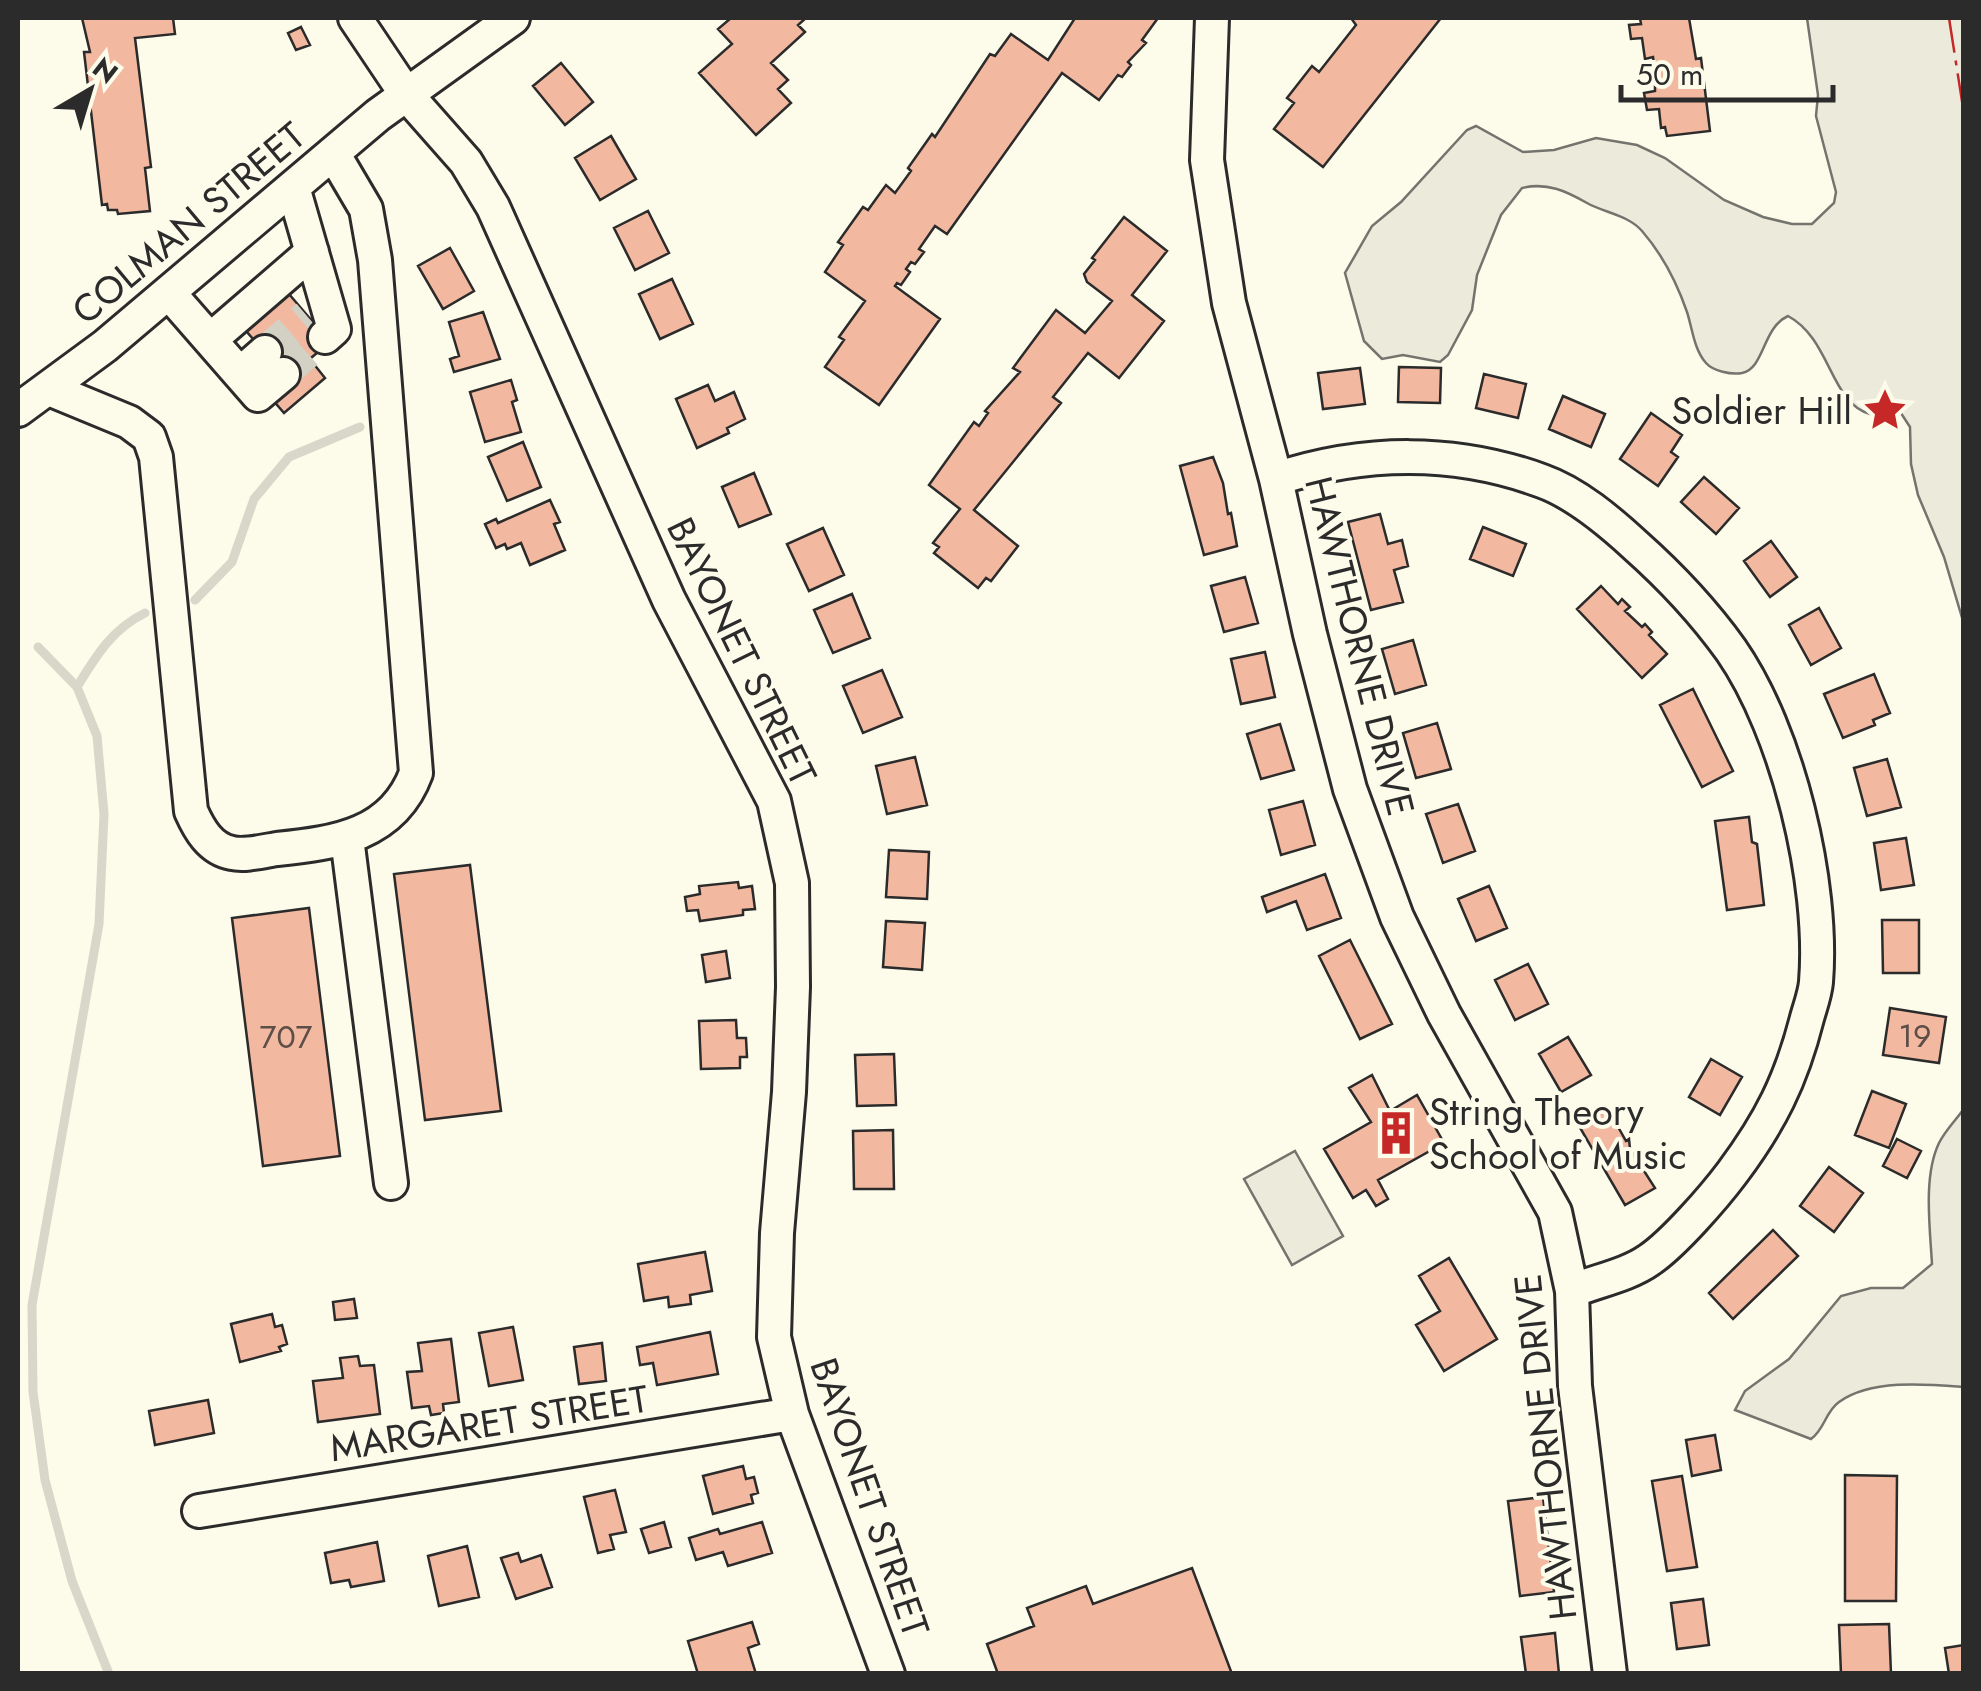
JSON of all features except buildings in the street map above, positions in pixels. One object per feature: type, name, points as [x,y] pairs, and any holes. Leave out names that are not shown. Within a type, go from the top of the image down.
[{"type":"street","name":"BAYONET STREET","points":[[355,18],[406,94],[466,162],[492,208],[669,600],[774,801],[792,883],[793,988],[774,1337],[792,1414],[888,1674]]},
{"type":"street","name":"COLMAN STREET","points":[[18,410],[169,293],[406,94],[513,18]]},
{"type":"street","name":"HAWTHORNE DRIVE","points":[[1212,18],[1207,160],[1229,303],[1276,478],[1310,634],[1350,789],[1398,917],[1436,998],[1556,1212],[1572,1291],[1574,1386],[1610,1674]]},
{"type":"street","points":[[49,388],[129,422],[148,437],[156,457],[191,810],[200,830],[215,846],[233,854],[337,843],[390,815],[407,797],[416,774],[375,260],[366,209],[333,153]]},
{"type":"street","points":[[293,188],[312,252],[319,317]]},
{"type":"street","points":[[210,340],[312,252]]},
{"type":"street","points":[[169,293],[210,340],[262,367]]},
{"type":"street","points":[[1276,478],[1318,465],[1395,456],[1474,460],[1546,482],[1609,521],[1679,584],[1733,653],[1776,736],[1798,812],[1813,895],[1816,983],[1796,1061],[1765,1129],[1714,1196],[1648,1261],[1572,1291]]},
{"type":"street","points":[[346,838],[391,1183]]},
{"type":"street","name":"MARGARET STREET","points":[[199,1511],[792,1414]]},
{"type":"shaded area","points":[[1807,18],[1963,18],[1963,621],[1944,557],[1918,495],[1911,464],[1910,427],[1899,410],[1889,408],[1870,414],[1857,408],[1846,397],[1813,339],[1788,316],[1773,329],[1750,370],[1733,373],[1709,366],[1699,352],[1668,269],[1642,231],[1630,221],[1556,189],[1522,188],[1501,215],[1477,275],[1472,310],[1448,355],[1440,362],[1403,355],[1382,359],[1364,341],[1345,273],[1372,226],[1401,202],[1467,130],[1476,126],[1523,152],[1554,150],[1596,138],[1637,145],[1665,158],[1724,200],[1763,217],[1812,224],[1834,203],[1836,192],[1816,116],[1818,95]]},
{"type":"shaded area","points":[[1963,1110],[1963,1387],[1883,1386],[1852,1395],[1834,1406],[1811,1439],[1735,1410],[1745,1391],[1789,1359],[1841,1296],[1871,1288],[1903,1288],[1932,1264],[1929,1202],[1934,1156]]},
{"type":"shaded area","points":[[1295,1151],[1343,1236],[1292,1265],[1244,1179]]},
{"type":"waterway","points":[[195,600],[232,562],[254,499],[289,457],[360,427]]},
{"type":"waterway","points":[[77,687],[114,635],[145,613]]},
{"type":"waterway","points":[[38,647],[77,687],[97,736],[104,814],[99,924],[32,1305],[33,1392],[45,1480],[72,1581],[109,1674]]},
{"type":"tunnel","points":[[265,352],[307,316]]},
{"type":"tunnel","points":[[283,374],[325,337]]},
{"type":"power","points":[[1949,18],[1964,114]]},
{"type":"place","name":"Soldier Hill","points":[[1885,410]]},
{"type":"place","name":"String Theory School of Music","points":[[1396,1133]]}]
